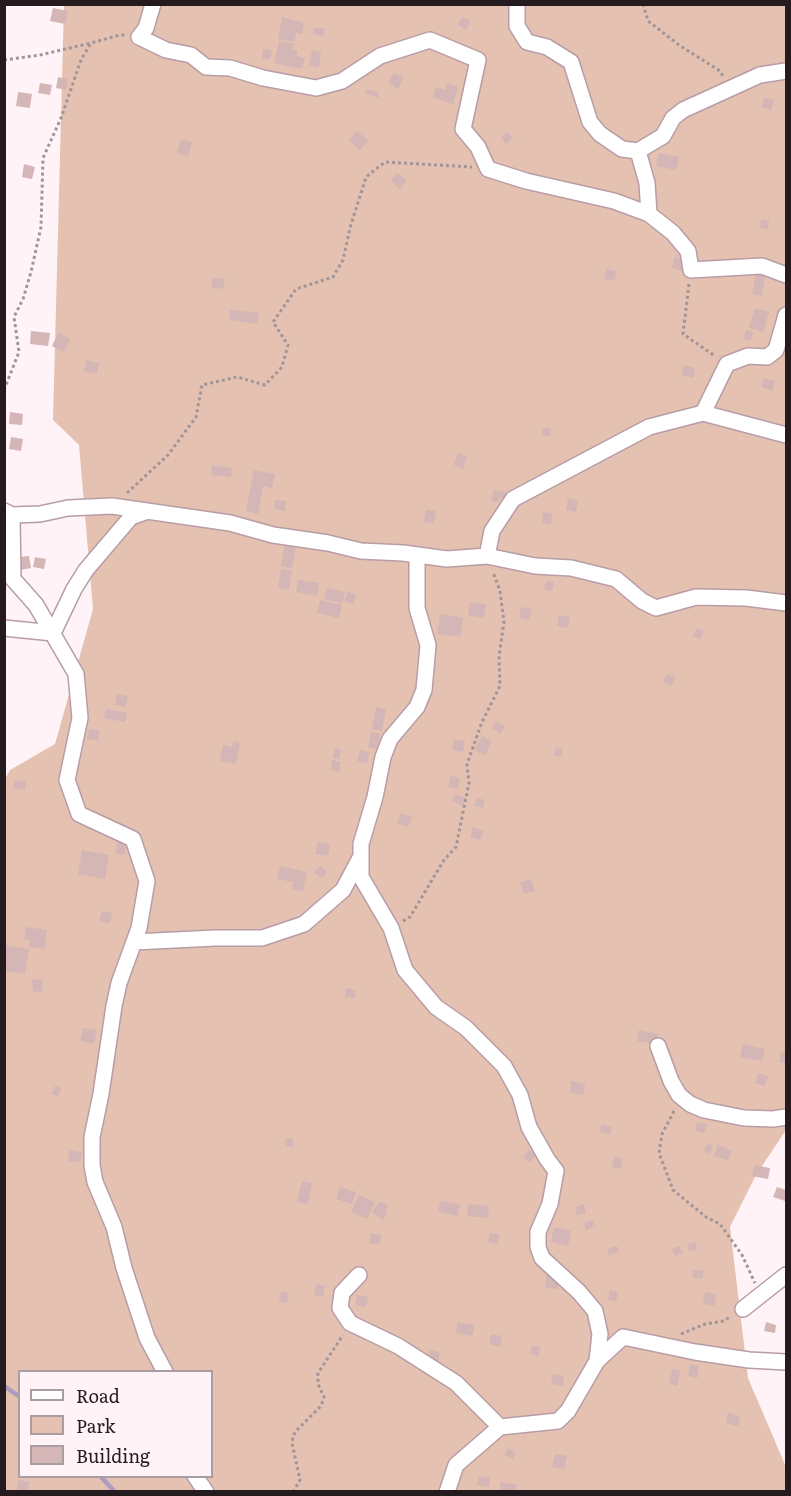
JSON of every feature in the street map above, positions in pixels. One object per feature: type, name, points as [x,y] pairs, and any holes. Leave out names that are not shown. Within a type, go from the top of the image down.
[{"type":"street","points":[[153,4],[146,28],[139,37],[166,50],[191,55],[206,67],[230,68],[263,78],[316,88],[342,81],[380,56],[430,40],[478,60],[463,129],[478,147],[488,169],[614,201],[649,214],[673,233],[688,251],[691,270],[762,266],[786,275]]},
{"type":"street","points":[[517,4],[518,26],[527,42],[547,47],[571,62],[590,122],[600,134],[622,149],[638,151],[663,136],[673,118],[683,110],[760,75],[786,71]]},
{"type":"street","points":[[638,151],[647,183],[649,214]]},
{"type":"street","points":[[703,413],[726,364],[748,356],[767,357],[776,350],[784,337],[786,315]]},
{"type":"street","points":[[487,556],[492,531],[513,499],[649,427],[703,413],[786,435]]},
{"type":"street","points":[[164,1370],[147,1338],[124,1268],[114,1227],[95,1182],[92,1165],[92,1137],[114,1006],[119,983],[139,928],[147,880],[133,839],[79,814],[67,780],[80,718],[75,674],[36,605],[13,579],[8,513],[40,514],[68,508],[112,506],[230,523],[273,535],[361,551],[447,559],[487,556],[535,566],[571,568],[616,579],[642,601],[656,608],[696,597],[746,598],[786,603]]},
{"type":"street","points":[[53,633],[86,570],[131,517],[146,512]]},
{"type":"street","points":[[417,555],[417,608],[428,645],[424,690],[417,707],[390,739],[383,758],[375,797],[361,844],[361,876],[391,928],[405,970],[436,1007],[466,1028],[504,1066],[520,1095],[529,1127],[556,1171],[550,1204],[538,1232],[538,1247],[542,1258],[579,1292],[595,1311],[600,1334],[597,1361]]},
{"type":"street","points":[[4,628],[53,633]]},
{"type":"street","points":[[134,942],[262,938],[303,924],[343,890],[361,856]]},
{"type":"street","points":[[658,1046],[671,1081],[679,1095],[690,1104],[704,1110],[744,1118],[786,1117]]},
{"type":"street","points":[[359,1275],[342,1293],[340,1308],[350,1323],[398,1346],[456,1383],[500,1427]]},
{"type":"street","points":[[743,1309],[786,1275]]},
{"type":"street","points":[[447,1491],[456,1465],[500,1427],[558,1421],[568,1411],[597,1361],[623,1337],[738,1359],[786,1362]]},
{"type":"street","points":[[196,1478],[206,1491]]},
{"type":"path","points":[[643,4],[648,21],[679,45],[720,71],[731,88]]},
{"type":"path","points":[[4,60],[40,55],[120,35],[139,37]]},
{"type":"path","points":[[4,390],[19,352],[14,318],[23,299],[41,227],[43,158],[61,118],[81,60],[91,43]]},
{"type":"path","points":[[112,506],[168,455],[196,417],[202,385],[237,377],[265,385],[282,368],[288,345],[273,322],[296,289],[333,277],[343,260],[366,177],[385,162],[488,169]]},
{"type":"path","points":[[691,270],[683,334],[726,364]]},
{"type":"path","points":[[391,928],[410,916],[444,860],[456,847],[469,783],[467,764],[482,722],[500,686],[499,656],[504,622],[500,591],[487,556]]},
{"type":"path","points":[[679,1095],[660,1143],[659,1153],[666,1173],[674,1190],[706,1217],[720,1224],[730,1236],[742,1255],[760,1294]]},
{"type":"path","points":[[676,1336],[705,1324],[724,1321],[743,1309]]},
{"type":"path","points":[[293,1491],[300,1480],[292,1443],[293,1436],[321,1406],[324,1397],[318,1384],[318,1373],[350,1323]]},
{"type":"green space","points":[[64,5],[786,5],[786,1130],[756,1175],[730,1227],[748,1378],[786,1467],[786,1491],[5,1492],[5,779],[10,770],[55,744],[93,609],[79,445],[53,420]]},
{"type":"building","points":[[53,8],[68,11],[65,24],[50,21]]},
{"type":"building","points":[[282,17],[304,23],[302,34],[296,33],[294,42],[278,39]]},
{"type":"building","points":[[462,17],[470,21],[466,30],[458,25]]},
{"type":"building","points":[[314,27],[325,29],[323,36],[313,34]]},
{"type":"building","points":[[279,41],[294,44],[292,50],[298,51],[297,56],[305,58],[302,69],[274,63]]},
{"type":"building","points":[[263,49],[272,50],[270,60],[262,58]]},
{"type":"building","points":[[312,50],[321,52],[319,67],[309,65]]},
{"type":"building","points":[[394,73],[404,78],[398,89],[388,83]]},
{"type":"building","points":[[58,77],[68,79],[66,90],[56,88]]},
{"type":"building","points":[[40,83],[52,85],[50,95],[38,93]]},
{"type":"building","points":[[447,83],[458,87],[453,104],[433,98],[436,87],[445,90]]},
{"type":"building","points":[[367,89],[379,93],[378,98],[365,93]]},
{"type":"building","points":[[18,92],[32,94],[30,108],[16,106]]},
{"type":"building","points":[[764,98],[774,100],[771,110],[762,107]]},
{"type":"building","points":[[357,131],[368,141],[360,150],[349,141]]},
{"type":"building","points":[[507,132],[513,137],[506,144],[501,138]]},
{"type":"building","points":[[181,139],[192,142],[188,156],[177,153]]},
{"type":"building","points":[[659,153],[679,157],[676,170],[656,166]]},
{"type":"building","points":[[24,164],[35,167],[32,179],[22,177]]},
{"type":"building","points":[[397,173],[407,180],[400,189],[391,181]]},
{"type":"building","points":[[761,220],[769,221],[768,229],[760,228]]},
{"type":"building","points":[[675,257],[685,260],[682,271],[672,268]]},
{"type":"building","points":[[606,269],[616,271],[615,280],[604,279]]},
{"type":"building","points":[[756,273],[765,275],[762,296],[752,294]]},
{"type":"building","points":[[213,277],[225,279],[223,289],[211,287]]},
{"type":"building","points":[[755,308],[769,312],[763,332],[749,328]]},
{"type":"building","points":[[230,310],[259,313],[258,324],[229,320]]},
{"type":"building","points":[[746,330],[753,332],[751,341],[744,339]]},
{"type":"building","points":[[31,331],[50,333],[48,346],[30,344]]},
{"type":"building","points":[[58,333],[70,339],[64,352],[52,346]]},
{"type":"building","points":[[86,360],[99,363],[97,374],[84,372]]},
{"type":"building","points":[[684,365],[695,368],[693,378],[681,375]]},
{"type":"building","points":[[764,378],[775,381],[772,391],[761,387]]},
{"type":"building","points":[[10,412],[23,414],[22,425],[9,424]]},
{"type":"building","points":[[543,428],[551,429],[550,436],[542,435]]},
{"type":"building","points":[[11,437],[23,439],[21,451],[9,449]]},
{"type":"building","points":[[458,453],[467,456],[463,469],[454,465]]},
{"type":"building","points":[[212,465],[232,468],[231,477],[211,475]]},
{"type":"building","points":[[254,470],[275,474],[272,488],[263,486],[258,514],[246,511]]},
{"type":"building","points":[[494,490],[506,492],[504,498],[499,498],[499,502],[491,501]]},
{"type":"building","points":[[568,498],[578,500],[576,512],[566,510]]},
{"type":"building","points":[[275,500],[286,501],[285,511],[274,509]]},
{"type":"building","points":[[426,510],[436,511],[434,523],[424,522]]},
{"type":"building","points":[[543,512],[552,513],[551,524],[542,523]]},
{"type":"building","points":[[285,544],[296,546],[292,568],[281,566]]},
{"type":"building","points":[[29,556],[31,568],[20,570],[19,557]]},
{"type":"building","points":[[35,557],[46,559],[44,569],[33,567]]},
{"type":"building","points":[[281,569],[292,571],[289,590],[278,588]]},
{"type":"building","points":[[298,580],[319,583],[317,596],[296,592]]},
{"type":"building","points":[[546,581],[554,582],[552,591],[544,590]]},
{"type":"building","points":[[327,588],[345,592],[342,603],[324,599]]},
{"type":"building","points":[[347,592],[356,594],[354,604],[345,602]]},
{"type":"building","points":[[320,600],[342,605],[339,618],[317,613]]},
{"type":"building","points":[[470,602],[486,604],[484,618],[468,615]]},
{"type":"building","points":[[521,607],[532,609],[529,620],[519,618]]},
{"type":"building","points":[[440,614],[463,618],[460,637],[437,634]]},
{"type":"building","points":[[559,615],[570,617],[568,628],[557,626]]},
{"type":"building","points":[[697,628],[704,631],[700,639],[693,636]]},
{"type":"building","points":[[667,674],[676,678],[671,686],[663,682]]},
{"type":"building","points":[[117,694],[128,696],[126,707],[115,705]]},
{"type":"building","points":[[376,707],[386,709],[382,731],[372,729]]},
{"type":"building","points":[[106,709],[127,713],[125,722],[104,718]]},
{"type":"building","points":[[496,721],[505,726],[501,734],[492,729]]},
{"type":"building","points":[[89,729],[100,731],[98,741],[87,739]]},
{"type":"building","points":[[371,732],[380,734],[377,749],[368,748]]},
{"type":"building","points":[[482,736],[492,741],[485,755],[474,750]]},
{"type":"building","points":[[454,739],[465,741],[463,752],[452,750]]},
{"type":"building","points":[[233,741],[240,743],[236,764],[220,761],[223,745],[232,747]]},
{"type":"building","points":[[556,747],[563,749],[561,757],[554,756]]},
{"type":"building","points":[[335,748],[341,750],[339,759],[333,758]]},
{"type":"building","points":[[360,750],[369,752],[367,763],[357,761]]},
{"type":"building","points":[[332,760],[341,762],[339,772],[331,770]]},
{"type":"building","points":[[451,776],[460,778],[458,789],[448,787]]},
{"type":"building","points":[[15,780],[26,782],[25,790],[13,788]]},
{"type":"building","points":[[455,794],[466,798],[463,806],[452,801]]},
{"type":"building","points":[[476,798],[485,800],[483,808],[475,806]]},
{"type":"building","points":[[401,813],[412,817],[408,827],[397,823]]},
{"type":"building","points":[[473,827],[484,831],[480,840],[470,837]]},
{"type":"building","points":[[118,841],[127,843],[124,855],[115,853]]},
{"type":"building","points":[[318,842],[330,844],[328,856],[315,854]]},
{"type":"building","points":[[82,850],[109,855],[105,879],[78,874]]},
{"type":"building","points":[[280,866],[307,872],[303,891],[292,889],[293,882],[277,879]]},
{"type":"building","points":[[320,866],[327,872],[322,878],[314,872]]},
{"type":"building","points":[[531,879],[535,891],[524,894],[520,883]]},
{"type":"building","points":[[102,911],[112,913],[110,924],[99,921]]},
{"type":"building","points":[[26,927],[47,930],[44,949],[29,947],[30,940],[24,940]]},
{"type":"building","points":[[4,945],[29,949],[25,974],[4,971]]},
{"type":"building","points":[[42,979],[43,991],[33,992],[32,980]]},
{"type":"building","points":[[346,988],[356,990],[355,998],[345,997]]},
{"type":"building","points":[[83,1028],[97,1030],[94,1044],[80,1041]]},
{"type":"building","points":[[639,1030],[659,1034],[657,1044],[637,1041]]},
{"type":"building","points":[[743,1044],[765,1049],[762,1061],[740,1057]]},
{"type":"building","points":[[781,1052],[786,1053],[786,1064],[779,1062]]},
{"type":"building","points":[[758,1073],[768,1076],[765,1086],[755,1083]]},
{"type":"building","points":[[571,1081],[585,1084],[583,1095],[570,1093]]},
{"type":"building","points":[[55,1086],[61,1088],[58,1096],[51,1094]]},
{"type":"building","points":[[697,1122],[707,1124],[705,1133],[695,1131]]},
{"type":"building","points":[[601,1125],[612,1127],[610,1134],[600,1132]]},
{"type":"building","points":[[293,1138],[293,1147],[285,1147],[285,1139]]},
{"type":"building","points":[[707,1143],[713,1146],[710,1154],[704,1151]]},
{"type":"building","points":[[718,1145],[732,1150],[728,1160],[714,1156]]},
{"type":"building","points":[[70,1150],[82,1152],[80,1162],[68,1161]]},
{"type":"building","points":[[528,1150],[536,1154],[531,1162],[523,1158]]},
{"type":"building","points":[[614,1157],[623,1158],[621,1169],[612,1167]]},
{"type":"building","points":[[754,1165],[770,1168],[768,1179],[752,1176]]},
{"type":"building","points":[[302,1181],[312,1183],[308,1204],[297,1202]]},
{"type":"building","points":[[340,1187],[356,1192],[352,1204],[336,1199]]},
{"type":"building","points":[[777,1187],[786,1190],[785,1201],[773,1197]]},
{"type":"building","points":[[359,1195],[375,1202],[367,1219],[351,1212]]},
{"type":"building","points":[[380,1201],[388,1206],[383,1220],[372,1212]]},
{"type":"building","points":[[440,1201],[460,1204],[458,1216],[438,1212]]},
{"type":"building","points":[[468,1204],[489,1206],[488,1218],[467,1216]]},
{"type":"building","points":[[584,1204],[586,1213],[577,1216],[575,1207]]},
{"type":"building","points":[[593,1220],[596,1226],[586,1230],[584,1223]]},
{"type":"building","points":[[554,1227],[571,1231],[568,1246],[551,1242]]},
{"type":"building","points":[[371,1233],[382,1235],[379,1245],[369,1243]]},
{"type":"building","points":[[490,1233],[500,1235],[498,1244],[488,1242]]},
{"type":"building","points":[[696,1242],[697,1250],[689,1251],[688,1243]]},
{"type":"building","points":[[617,1246],[619,1252],[609,1255],[607,1249]]},
{"type":"building","points":[[679,1246],[683,1253],[675,1256],[672,1249]]},
{"type":"building","points":[[703,1270],[703,1278],[693,1278],[692,1271]]},
{"type":"building","points":[[547,1273],[559,1274],[558,1289],[545,1288]]},
{"type":"building","points":[[316,1284],[325,1286],[323,1297],[314,1295]]},
{"type":"building","points":[[610,1290],[618,1292],[616,1301],[608,1300]]},
{"type":"building","points":[[281,1291],[289,1293],[287,1303],[279,1301]]},
{"type":"building","points":[[705,1292],[716,1294],[714,1306],[703,1304]]},
{"type":"building","points":[[357,1295],[368,1297],[366,1307],[355,1305]]},
{"type":"building","points":[[458,1322],[475,1325],[472,1336],[456,1333]]},
{"type":"building","points":[[766,1322],[776,1325],[775,1333],[764,1331]]},
{"type":"building","points":[[491,1334],[502,1336],[500,1347],[489,1344]]},
{"type":"building","points":[[532,1346],[540,1347],[539,1356],[530,1354]]},
{"type":"building","points":[[430,1350],[440,1352],[438,1362],[428,1359]]},
{"type":"building","points":[[690,1364],[699,1366],[697,1378],[688,1376]]},
{"type":"building","points":[[672,1369],[680,1371],[677,1386],[669,1384]]},
{"type":"building","points":[[553,1374],[564,1376],[563,1386],[551,1384]]},
{"type":"building","points":[[728,1413],[740,1416],[738,1426],[726,1423]]},
{"type":"building","points":[[508,1448],[516,1453],[513,1459],[504,1455]]},
{"type":"building","points":[[555,1454],[567,1456],[564,1469],[552,1467]]},
{"type":"building","points":[[479,1476],[490,1478],[489,1487],[477,1485]]},
{"type":"building","points":[[18,1480],[29,1482],[28,1492],[17,1492]]},
{"type":"building","points":[[501,1482],[517,1485],[516,1492],[499,1492]]},
{"type":"waterway","points":[[4,1386],[18,1396]]},
{"type":"waterway","points":[[102,1478],[115,1492]]}]
